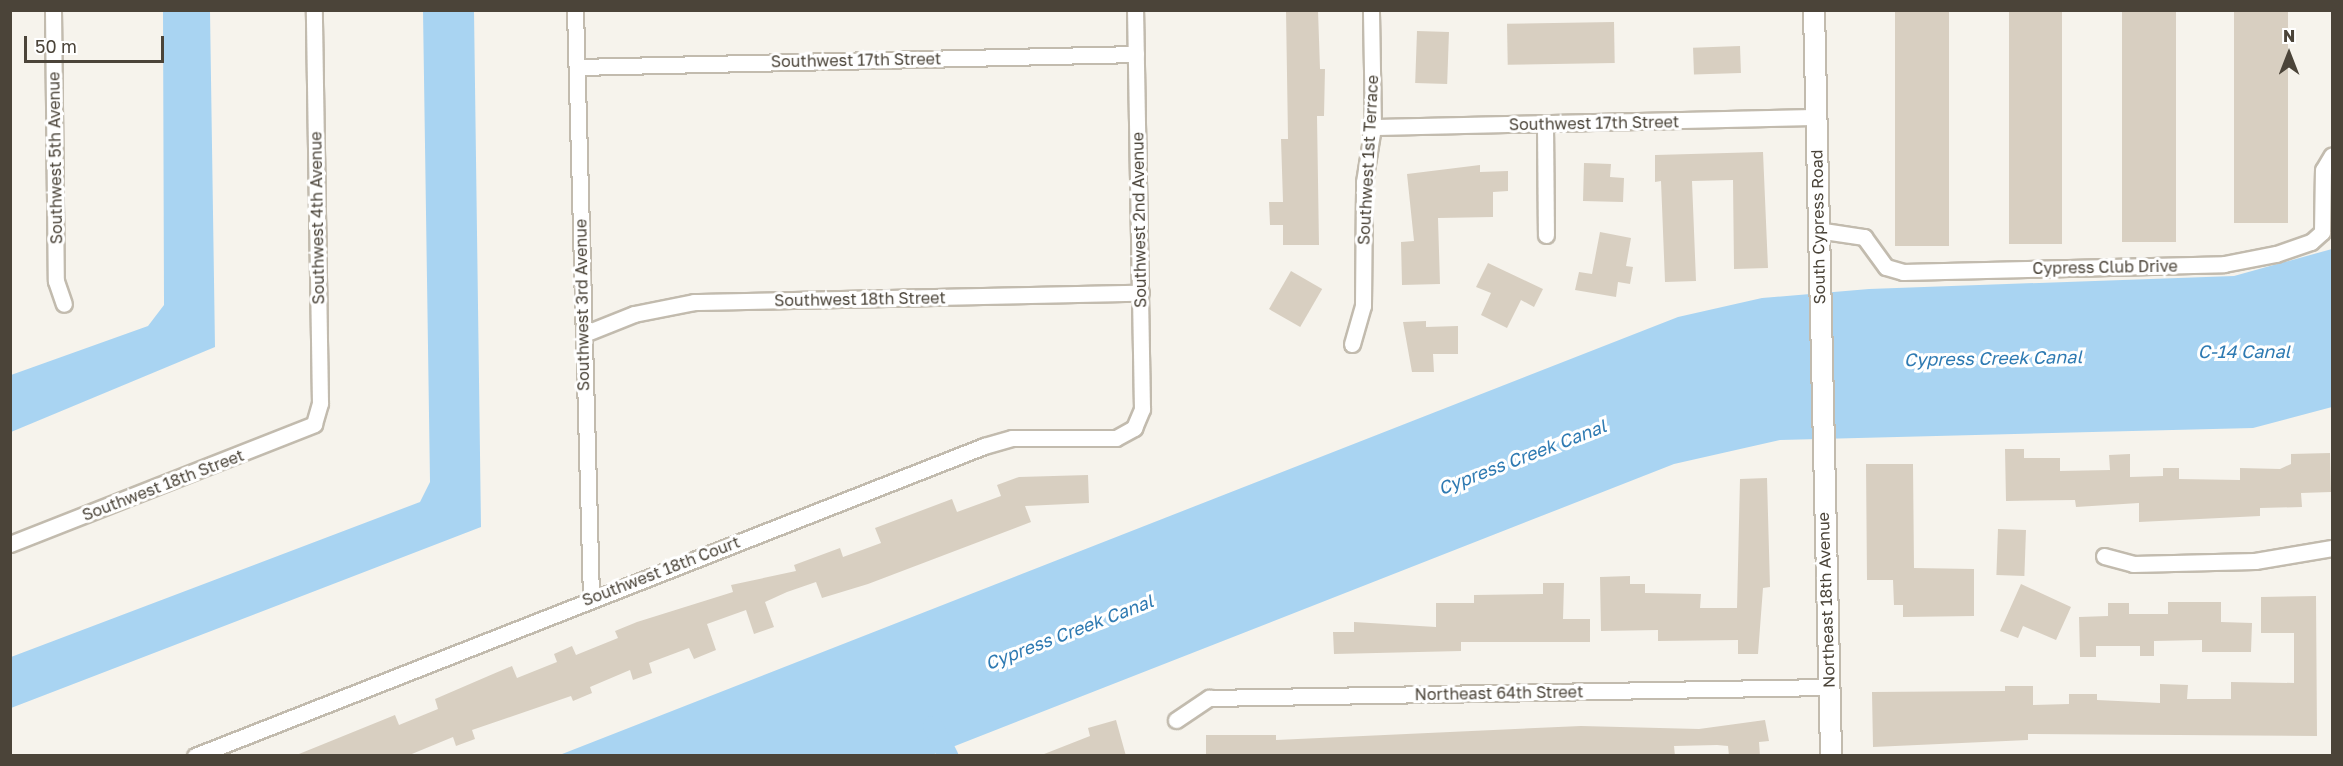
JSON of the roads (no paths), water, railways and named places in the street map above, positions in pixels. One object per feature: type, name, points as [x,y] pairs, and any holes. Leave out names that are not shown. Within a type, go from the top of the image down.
[{"type":"street","name":"Southwest 5th Avenue","points":[[53,10],[56,281],[64,304]]},
{"type":"street","name":"Southwest 4th Avenue","points":[[314,10],[320,403],[314,424]]},
{"type":"street","name":"Southwest 3rd Avenue","points":[[575,10],[591,598]]},
{"type":"street","name":"Southwest 2nd Avenue","points":[[1134,428],[1142,409],[1136,10]]},
{"type":"street","name":"Southwest 1st Terrace","points":[[1352,344],[1363,306],[1364,182],[1373,127],[1371,10]]},
{"type":"street","name":"South Cypress Road","points":[[1814,10],[1821,444]]},
{"type":"street","name":"Southwest 17th Street","points":[[577,67],[1136,54]]},
{"type":"street","name":"Southwest 17th Street","points":[[1373,127],[1545,125],[1816,117]]},
{"type":"street","points":[[1545,125],[1546,235]]},
{"type":"street","name":"Cypress Club Drive","points":[[1817,230],[1864,237],[1886,267],[1903,272],[2224,264],[2276,254],[2310,242],[2322,232],[2323,170],[2332,155]]},
{"type":"street","name":"Southwest 18th Street","points":[[584,334],[634,314],[694,302],[1141,293]]},
{"type":"street","name":"Southwest 18th Street","points":[[10,544],[314,424]]},
{"type":"street","name":"Southwest 18th Court","points":[[195,756],[591,598],[984,446],[1012,438],[1116,438],[1134,428]]},
{"type":"street","name":"Northeast 18th Avenue","points":[[1821,444],[1831,756]]},
{"type":"street","points":[[2104,556],[2133,564],[2255,561],[2332,548]]},
{"type":"street","name":"Northeast 64th Street","points":[[1176,720],[1209,698],[1829,687]]},
{"type":"water","points":[[163,11],[210,11],[215,347],[11,432],[11,375],[148,326],[164,305]]},
{"type":"water","points":[[423,11],[474,11],[481,527],[11,708],[11,657],[420,502],[430,482]]},
{"type":"water","name":"C-14 Canal","points":[[2332,249],[2332,407],[2253,428],[1780,440],[1674,464],[932,755],[557,756],[1678,317],[1762,298],[1869,289],[2234,276]]},
{"type":"waterway","points":[[933,726],[948,756]]},
{"type":"water label","name":"Cypress Creek Canal","points":[[1993,358]]},
{"type":"water label","name":"Cypress Creek Canal","points":[[1522,457]]},
{"type":"water label","name":"Cypress Creek Canal","points":[[1069,632]]}]
